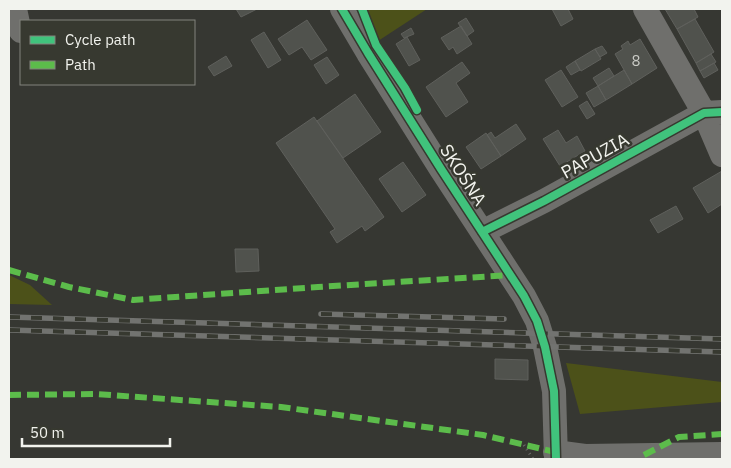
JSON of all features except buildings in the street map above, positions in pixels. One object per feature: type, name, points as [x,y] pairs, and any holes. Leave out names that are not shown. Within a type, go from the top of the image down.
[{"type":"street","points":[[15,9],[20,30]]},
{"type":"street","name":"SKOŚNA","points":[[342,9],[368,53],[524,296],[537,321],[545,347],[554,391],[550,457]]},
{"type":"street","points":[[646,9],[713,112],[722,155]]},
{"type":"street","name":"PAPUZIA","points":[[482,232],[713,112]]},
{"type":"street","points":[[550,457],[722,454]]},
{"type":"path","points":[[524,445],[550,457]]},
{"type":"green space","points":[[365,9],[427,9],[378,41]]},
{"type":"green space","points":[[9,275],[30,285],[52,305],[9,304]]},
{"type":"green space","points":[[566,363],[722,382],[722,402],[580,414]]},
{"type":"railway","points":[[321,314],[504,319]]},
{"type":"railway","points":[[9,317],[722,339]]},
{"type":"railway","points":[[9,330],[722,352]]},
{"type":"marked path","points":[[9,270],[69,287],[133,300],[511,275]]},
{"type":"marked path","points":[[9,395],[95,394],[281,407],[483,435],[555,452]]},
{"type":"marked path","points":[[644,455],[679,437],[722,434]]},
{"type":"cycle path","points":[[342,9],[441,169],[524,296],[537,321],[545,347],[554,391],[556,459]]},
{"type":"cycle path","points":[[362,9],[376,45],[405,88],[417,110]]},
{"type":"cycle path","points":[[482,232],[544,201],[704,113],[722,112]]}]
